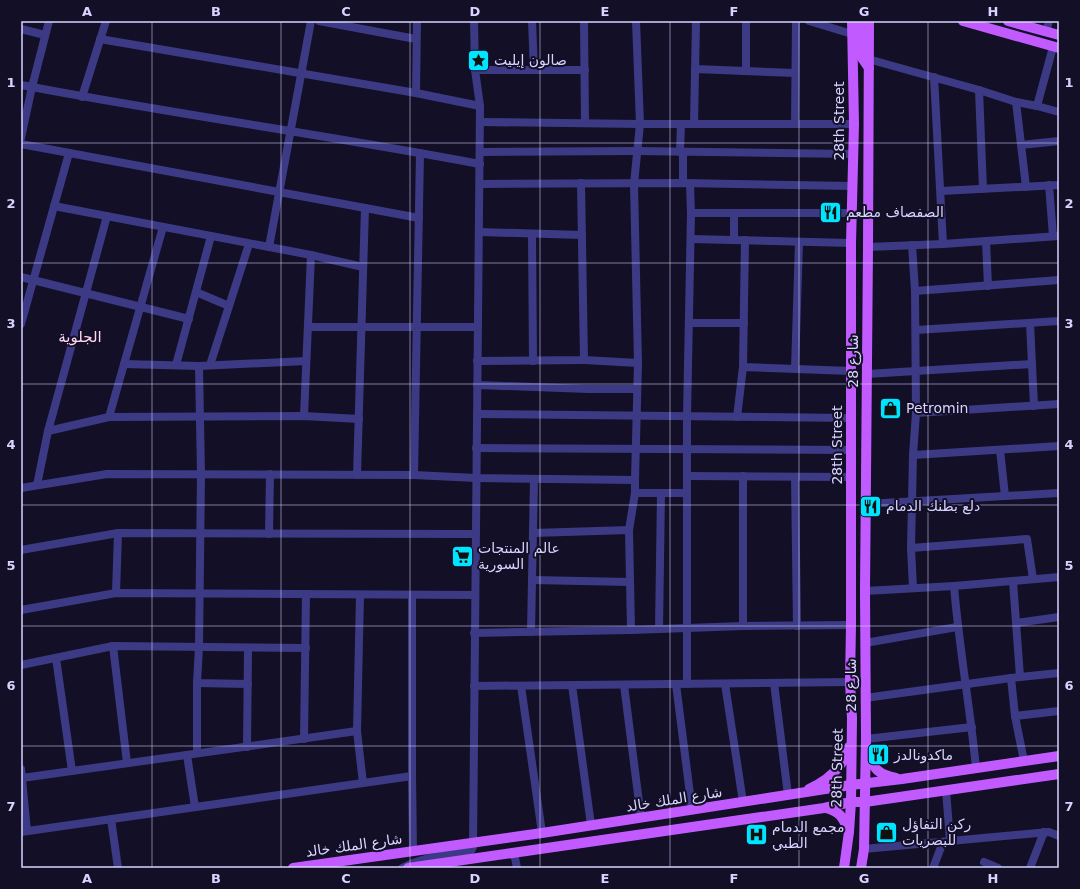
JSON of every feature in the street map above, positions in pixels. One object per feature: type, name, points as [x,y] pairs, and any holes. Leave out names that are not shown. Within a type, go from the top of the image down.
[{"type":"main road","name":"28th Street","points":[[844,868],[851,802],[852,737],[850,682],[851,243],[854,124],[852,21]]},
{"type":"main road","points":[[860,21],[862,58],[869,64]]},
{"type":"main road","name":"شارع 28","points":[[862,866],[864,849],[865,802],[868,21]]},
{"type":"main road","points":[[963,21],[1056,48]]},
{"type":"main road","points":[[1008,21],[1059,36]]},
{"type":"main road","points":[[793,794],[828,779],[846,756],[852,737]]},
{"type":"main road","points":[[865,741],[870,759],[877,771],[887,776],[902,779]]},
{"type":"main road","name":"شارع الملك خالد","points":[[293,868],[591,826],[851,785],[1059,756]]},
{"type":"main road","points":[[408,868],[824,808],[851,802],[865,802],[1059,774]]},
{"type":"main road","points":[[864,820],[869,808],[874,802],[882,799]]},
{"type":"main road","points":[[824,808],[836,811],[842,816],[849,832]]},
{"type":"street","points":[[21,138],[49,21]]},
{"type":"street","points":[[82,97],[106,21]]},
{"type":"street","points":[[269,247],[311,21]]},
{"type":"street","points":[[319,21],[416,39]]},
{"type":"street","points":[[416,93],[417,21]]},
{"type":"street","points":[[402,868],[415,861],[425,858],[469,852],[472,849],[480,184],[480,106],[475,70],[474,21]]},
{"type":"street","points":[[532,21],[534,70]]},
{"type":"street","points":[[584,21],[585,123]]},
{"type":"street","points":[[631,630],[629,530],[635,493],[638,363],[634,184],[636,151],[640,124],[636,21]]},
{"type":"street","points":[[694,124],[696,21]]},
{"type":"street","points":[[746,21],[746,71]]},
{"type":"street","points":[[795,124],[796,21]]},
{"type":"street","points":[[809,21],[852,34]]},
{"type":"street","points":[[1046,32],[1049,21]]},
{"type":"street","points":[[21,30],[45,35]]},
{"type":"street","points":[[100,39],[416,93],[480,106]]},
{"type":"street","points":[[1037,106],[1056,48]]},
{"type":"street","points":[[869,64],[934,77],[1016,102],[1059,112]]},
{"type":"street","points":[[695,69],[796,73]]},
{"type":"street","points":[[475,70],[585,70]]},
{"type":"street","points":[[934,77],[944,244]]},
{"type":"street","points":[[21,85],[82,97],[480,164]]},
{"type":"street","points":[[979,90],[983,189]]},
{"type":"street","points":[[1016,102],[1026,187]]},
{"type":"street","points":[[480,122],[854,124]]},
{"type":"street","points":[[681,124],[682,152],[692,213],[687,416],[687,684]]},
{"type":"street","points":[[1021,145],[1059,141]]},
{"type":"street","points":[[21,144],[419,218]]},
{"type":"street","points":[[480,152],[636,151],[853,154]]},
{"type":"street","points":[[21,324],[69,153]]},
{"type":"street","points":[[414,475],[420,153]]},
{"type":"street","points":[[581,183],[584,360]]},
{"type":"street","points":[[480,184],[581,183],[853,186]]},
{"type":"street","points":[[941,191],[1059,185]]},
{"type":"street","points":[[868,247],[944,244],[1056,236],[1049,186]]},
{"type":"street","points":[[54,206],[249,244],[311,254],[364,267]]},
{"type":"street","points":[[357,475],[365,208]]},
{"type":"street","points":[[692,213],[852,214]]},
{"type":"street","points":[[734,213],[734,240]]},
{"type":"street","points":[[37,485],[48,431],[107,216]]},
{"type":"street","points":[[109,417],[163,227]]},
{"type":"street","points":[[479,232],[582,235]]},
{"type":"street","points":[[532,234],[533,361]]},
{"type":"street","points":[[176,365],[211,236]]},
{"type":"street","points":[[691,239],[851,243]]},
{"type":"street","points":[[738,417],[743,367],[745,240]]},
{"type":"street","points":[[986,241],[988,286]]},
{"type":"street","points":[[795,369],[798,242]]},
{"type":"street","points":[[210,365],[249,244]]},
{"type":"street","points":[[912,245],[916,330],[916,413],[912,502],[913,588]]},
{"type":"street","points":[[304,416],[311,254]]},
{"type":"street","points":[[21,277],[188,319]]},
{"type":"street","points":[[915,292],[1059,280]]},
{"type":"street","points":[[196,292],[229,306]]},
{"type":"street","points":[[916,330],[1059,321]]},
{"type":"street","points":[[689,323],[744,323]]},
{"type":"street","points":[[1030,323],[1034,406]]},
{"type":"street","points":[[308,327],[478,327]]},
{"type":"street","points":[[477,361],[584,360],[638,363]]},
{"type":"street","points":[[124,364],[199,366],[306,361]]},
{"type":"street","points":[[867,374],[1032,364]]},
{"type":"street","points":[[197,754],[201,474],[199,366]]},
{"type":"street","points":[[743,367],[851,371]]},
{"type":"street","points":[[477,385],[588,389],[637,389]]},
{"type":"street","points":[[916,413],[1059,404]]},
{"type":"street","points":[[477,414],[851,418]]},
{"type":"street","points":[[48,431],[109,417],[304,416],[359,419]]},
{"type":"street","points":[[913,455],[1059,446]]},
{"type":"street","points":[[476,448],[851,450]]},
{"type":"street","points":[[1000,450],[1005,496]]},
{"type":"street","points":[[21,488],[107,474],[414,475],[476,478],[635,480]]},
{"type":"street","points":[[269,534],[270,474]]},
{"type":"street","points":[[687,476],[851,477]]},
{"type":"street","points":[[743,476],[743,626]]},
{"type":"street","points":[[795,476],[797,626]]},
{"type":"street","points":[[532,632],[534,479]]},
{"type":"street","points":[[635,493],[687,493]]},
{"type":"street","points":[[659,629],[661,493]]},
{"type":"street","points":[[866,504],[1059,493]]},
{"type":"street","points":[[533,532],[629,530]]},
{"type":"street","points":[[21,550],[118,533],[475,534]]},
{"type":"street","points":[[116,593],[118,533]]},
{"type":"street","points":[[912,548],[1027,538],[1033,579]]},
{"type":"street","points":[[865,591],[954,586],[1059,577]]},
{"type":"street","points":[[532,580],[630,582]]},
{"type":"street","points":[[1013,581],[1020,677]]},
{"type":"street","points":[[954,586],[957,627],[972,727],[976,768]]},
{"type":"street","points":[[21,610],[116,593],[475,595]]},
{"type":"street","points":[[304,739],[306,594]]},
{"type":"street","points":[[360,595],[357,731],[363,783]]},
{"type":"street","points":[[412,595],[413,851]]},
{"type":"street","points":[[1016,623],[1059,617]]},
{"type":"street","points":[[474,633],[743,626],[851,625]]},
{"type":"street","points":[[865,643],[957,627]]},
{"type":"street","points":[[21,665],[113,646],[306,648]]},
{"type":"street","points":[[113,646],[127,763]]},
{"type":"street","points":[[247,746],[248,648]]},
{"type":"street","points":[[56,658],[72,771]]},
{"type":"street","points":[[865,698],[1059,673]]},
{"type":"street","points":[[1011,678],[1015,716],[1024,761]]},
{"type":"street","points":[[474,686],[850,682]]},
{"type":"street","points":[[774,683],[793,794]]},
{"type":"street","points":[[197,684],[248,684]]},
{"type":"street","points":[[676,684],[692,810]]},
{"type":"street","points":[[725,684],[743,802]]},
{"type":"street","points":[[572,685],[591,826]]},
{"type":"street","points":[[624,685],[642,818]]},
{"type":"street","points":[[521,686],[542,833]]},
{"type":"street","points":[[1015,716],[1059,711]]},
{"type":"street","points":[[865,741],[972,727]]},
{"type":"street","points":[[357,731],[72,771],[22,774],[24,831],[412,776]]},
{"type":"street","points":[[187,755],[195,807]]},
{"type":"street","points":[[933,868],[946,842],[946,790]]},
{"type":"street","points":[[111,819],[118,868]]},
{"type":"street","points":[[1030,868],[1044,832]]},
{"type":"street","points":[[864,849],[1044,832],[1049,832],[1059,836]]},
{"type":"street","points":[[514,853],[517,868]]},
{"type":"street","points":[[984,862],[998,868]]},
{"type":"place","name":"صالون إيليت","points":[[478,60]]},
{"type":"place","name":"الصفصاف مطعم","points":[[831,212]]},
{"type":"place","name":"Petromin","points":[[891,408]]},
{"type":"place","name":"دلع بطنك الدمام","points":[[871,506]]},
{"type":"place","name":"عالم المنتجات السورية","points":[[462,556]]},
{"type":"place","name":"ماكدونالدز","points":[[879,755]]},
{"type":"place","name":"ركن التفاؤل للبصريات","points":[[887,832]]},
{"type":"place","name":"مجمع الدمام الطبي","points":[[756,835]]},
{"type":"district","name":"الجلوية","points":[[80,337]]}]
